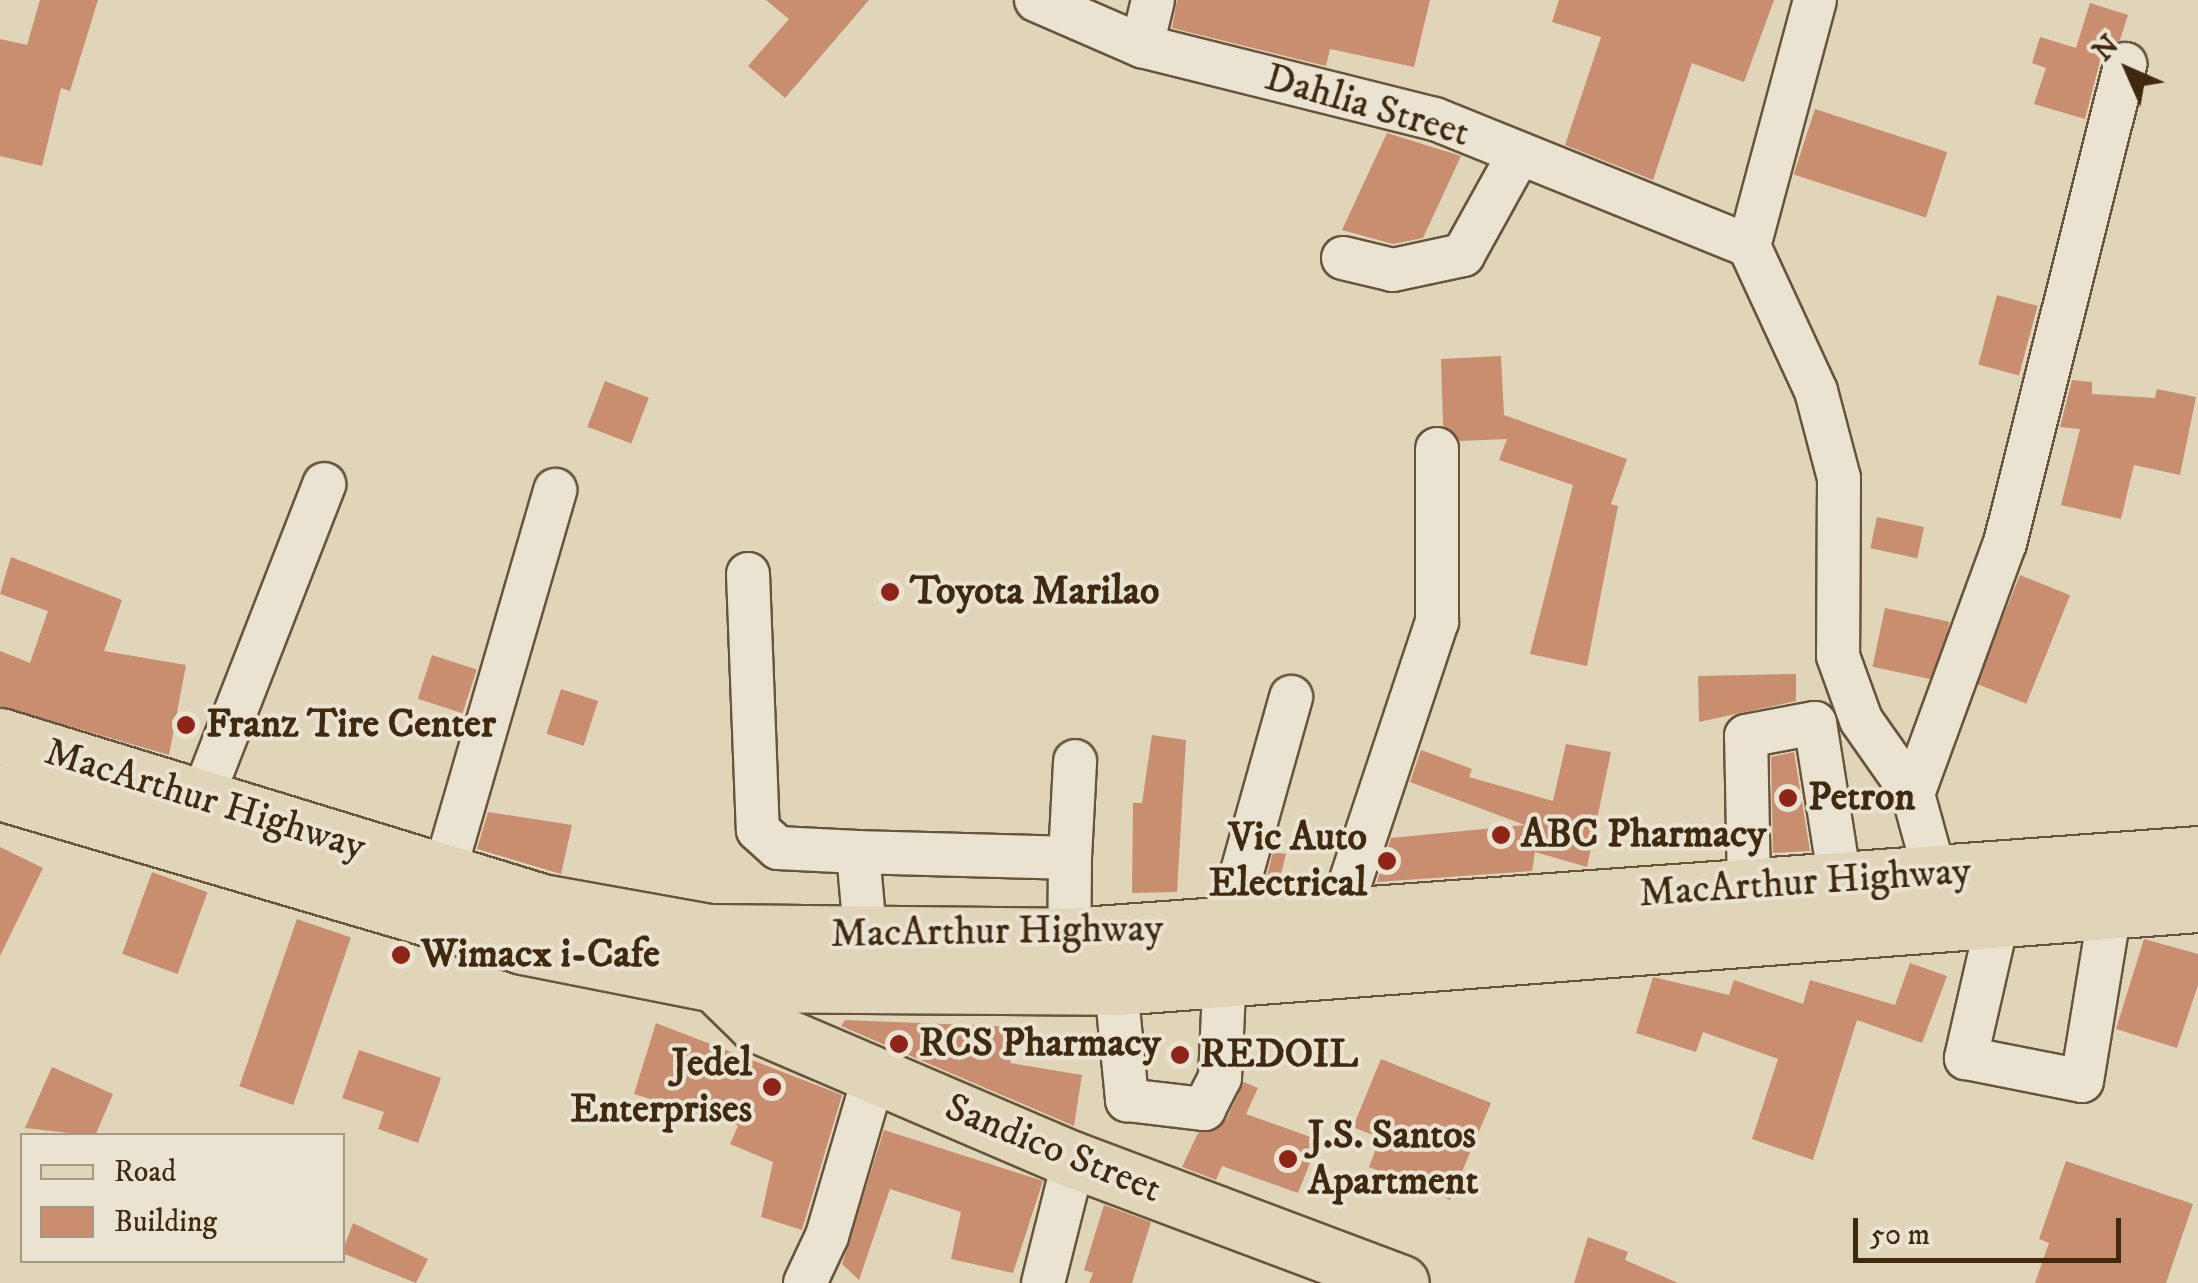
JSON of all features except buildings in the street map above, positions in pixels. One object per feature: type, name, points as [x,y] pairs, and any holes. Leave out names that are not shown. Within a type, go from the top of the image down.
[{"type":"main road","name":"MacArthur Highway","points":[[0,736],[192,822],[523,946],[716,984],[868,965],[1085,970],[1228,980],[1943,898],[2198,854]]},
{"type":"main road","name":"MacArthur Highway","points":[[0,792],[192,822],[444,873],[542,902],[868,965]]},
{"type":"main road","name":"MacArthur Highway","points":[[1085,970],[1226,925],[1840,881],[1943,898],[1998,918],[2198,904]]},
{"type":"main road","points":[[709,932],[716,984]]},
{"type":"main road","name":"Sandico Street","points":[[716,984],[756,1024],[874,1076],[1074,1160],[1401,1283]]},
{"type":"street","name":"Dahlia Street","points":[[1036,0],[1142,46],[1435,119],[1749,246]]},
{"type":"street","points":[[1142,46],[1153,0]]},
{"type":"street","points":[[1815,0],[1749,246],[1816,391],[1839,478],[1838,656],[1861,720],[1913,794],[1943,898]]},
{"type":"street","points":[[1913,794],[2005,543],[2125,64]]},
{"type":"street","points":[[1342,258],[1393,270],[1464,255],[1520,154]]},
{"type":"street","points":[[1324,970],[1334,916],[1437,622],[1437,449]]},
{"type":"street","points":[[192,822],[324,484]]},
{"type":"street","points":[[444,873],[555,490]]},
{"type":"street","points":[[748,574],[758,830],[778,848],[1070,858]]},
{"type":"street","points":[[1075,761],[1070,858],[1085,970],[1128,1100],[1204,1109],[1220,1078],[1228,980],[1226,925],[1291,697]]},
{"type":"street","points":[[1749,887],[1746,736],[1814,723],[1840,881]]},
{"type":"street","points":[[858,852],[868,965]]},
{"type":"street","points":[[1998,918],[1966,1058],[2082,1081],[2110,910]]},
{"type":"street","points":[[804,1283],[827,1236],[874,1076]]},
{"type":"street","points":[[1042,1283],[1074,1160]]},
{"type":"place","name":"Toyota Marilao","points":[[890,592]]},
{"type":"place","name":"Franz Tire Center","points":[[186,725]]},
{"type":"place","name":"Petron","points":[[1788,798]]},
{"type":"place","name":"ABC Pharmacy","points":[[1501,835]]},
{"type":"place","name":"Vic Auto Electrical","points":[[1387,861]]},
{"type":"place","name":"Wimacx i-Cafe","points":[[401,955]]},
{"type":"place","name":"RCS Pharmacy","points":[[899,1044]]},
{"type":"place","name":"REDOIL","points":[[1180,1055]]},
{"type":"place","name":"Jedel Enterprises","points":[[772,1087]]},
{"type":"place","name":"J.S. Santos Apartment","points":[[1288,1159]]}]
